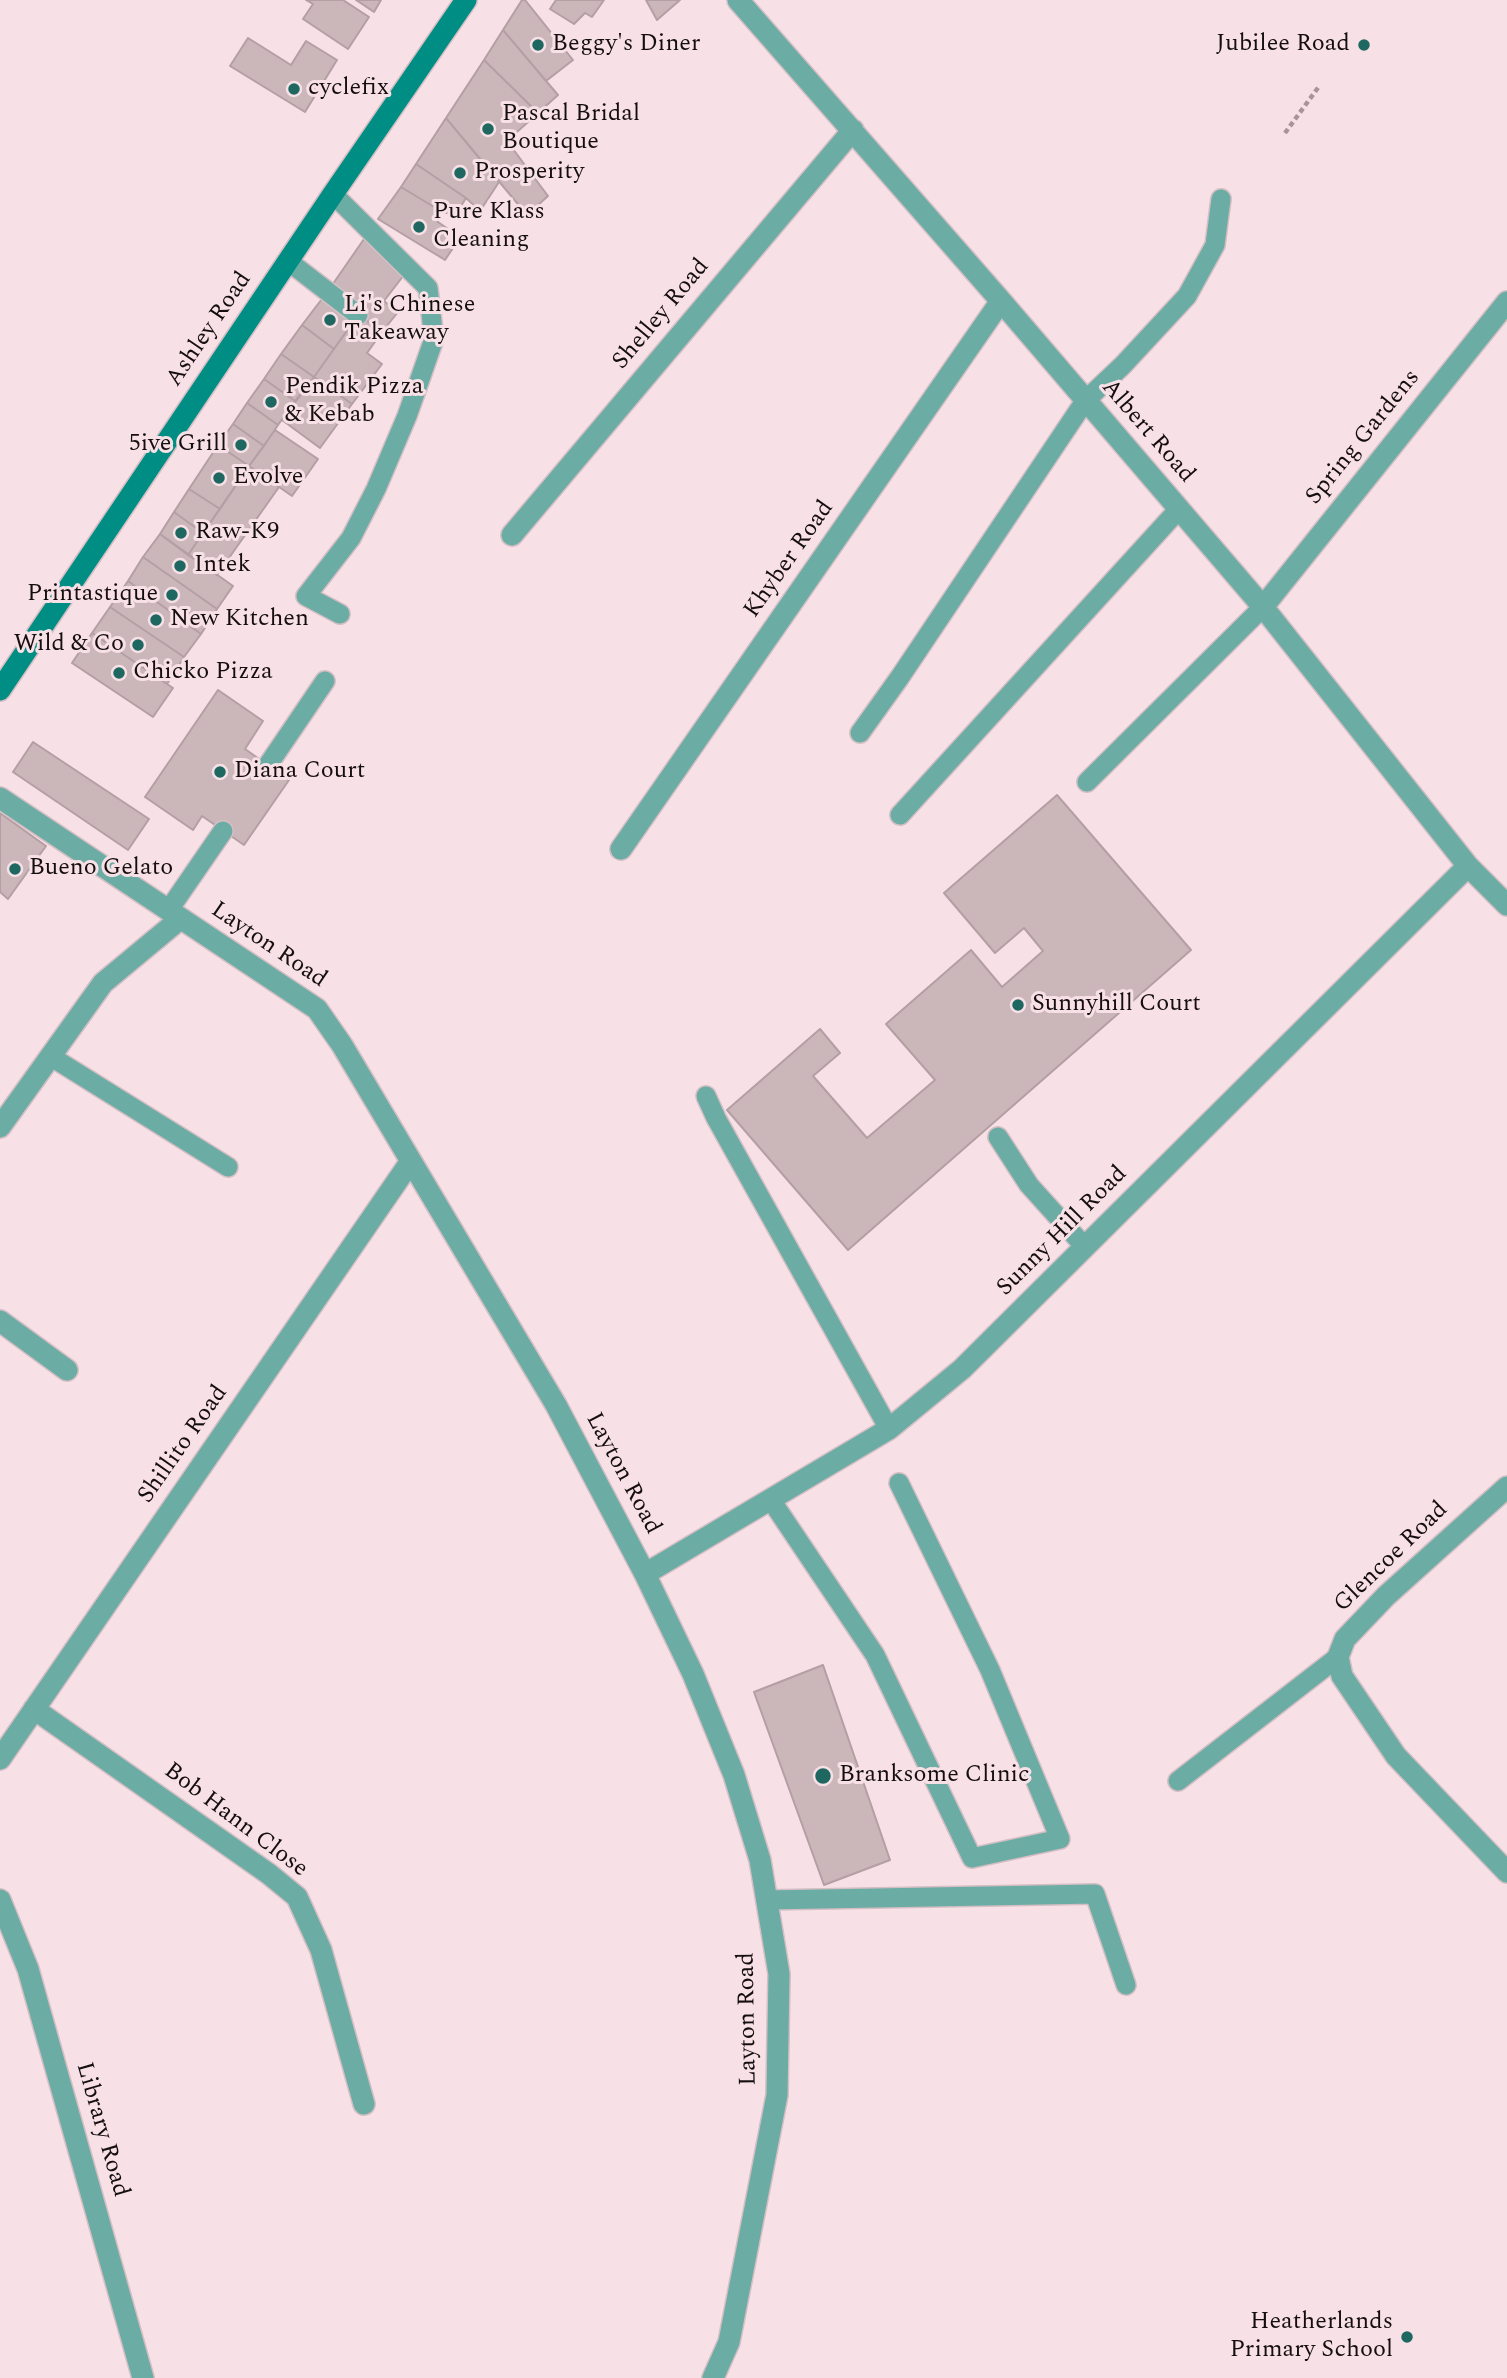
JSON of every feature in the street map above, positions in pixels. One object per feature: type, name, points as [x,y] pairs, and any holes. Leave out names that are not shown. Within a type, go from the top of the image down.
[{"type":"main road","name":"Ashley Road","points":[[0,690],[466,0]]},
{"type":"street","name":"Albert Road","points":[[747,4],[1263,607],[1468,866],[1507,905]]},
{"type":"street","name":"Shelley Road","points":[[512,535],[853,130]]},
{"type":"street","name":"Khyber Road","points":[[621,849],[1001,301]]},
{"type":"street","name":"Spring Gardens","points":[[1263,607],[1507,302]]},
{"type":"street","name":"Layton Road","points":[[0,798],[317,1009],[342,1045],[556,1405],[645,1574],[693,1674],[734,1775],[760,1860],[779,1974],[777,2095],[729,2342],[713,2378]]},
{"type":"street","name":"Sunny Hill Road","points":[[645,1574],[889,1429],[962,1368],[1468,866]]},
{"type":"street","points":[[0,1128],[103,984],[174,915]]},
{"type":"street","name":"Shillito Road","points":[[0,1759],[411,1161]]},
{"type":"street","points":[[0,1321],[68,1370]]},
{"type":"street","name":"Glencoe Road","points":[[1338,1657],[1345,1639],[1386,1596],[1507,1486]]},
{"type":"street","points":[[1338,1657],[1342,1676],[1396,1756],[1507,1872]]},
{"type":"street","name":"Bob Hann Close","points":[[34,1709],[269,1874],[297,1897],[321,1950],[364,2104]]},
{"type":"street","name":"Library Road","points":[[0,1900],[29,1969],[143,2378]]},
{"type":"lane","points":[[333,194],[428,288],[434,339],[407,416],[376,489],[351,538],[306,596],[340,614]]},
{"type":"lane","points":[[860,733],[1085,401],[1123,365],[1187,296],[1215,245],[1221,199]]},
{"type":"lane","points":[[288,261],[358,315]]},
{"type":"lane","points":[[900,815],[1179,509]]},
{"type":"lane","points":[[1087,782],[1263,607]]},
{"type":"lane","points":[[268,765],[325,681]]},
{"type":"lane","points":[[174,915],[223,831]]},
{"type":"lane","points":[[50,1056],[228,1167]]},
{"type":"lane","points":[[706,1096],[889,1429]]},
{"type":"lane","points":[[998,1137],[1029,1185],[1086,1247]]},
{"type":"lane","points":[[771,1500],[875,1655],[972,1858],[1060,1839],[990,1670],[899,1483]]},
{"type":"lane","points":[[1178,1781],[1338,1657]]},
{"type":"lane","points":[[766,1900],[1095,1894],[1126,1985]]},
{"type":"path","points":[[1285,133],[1320,85]]},
{"type":"building","points":[[306,0],[343,0],[369,17],[348,49],[303,19],[313,4]]},
{"type":"building","points":[[356,0],[381,0],[374,12]]},
{"type":"building","name":"Beggy's Diner","points":[[522,0],[525,0],[573,60],[546,81],[503,30]]},
{"type":"building","points":[[556,0],[604,0],[592,17],[585,13],[574,24],[550,9]]},
{"type":"building","points":[[646,0],[680,0],[657,20]]},
{"type":"building","points":[[503,30],[558,95],[538,113],[484,60]]},
{"type":"building","name":"cyclefix","points":[[248,38],[291,65],[306,41],[337,60],[305,112],[230,66]]},
{"type":"building","name":"Pascal Bridal Boutique","points":[[484,60],[538,113],[507,141],[548,196],[527,215],[446,118]]},
{"type":"building","name":"Prosperity","points":[[446,118],[499,182],[480,211],[466,198],[416,164]]},
{"type":"building","points":[[416,164],[466,198],[455,216],[439,210],[401,187]]},
{"type":"building","name":"Pure Klass Cleaning","points":[[401,187],[439,210],[438,222],[454,233],[453,248],[445,260],[378,219]]},
{"type":"building","points":[[364,239],[407,271],[384,301],[398,312],[382,332],[328,291]]},
{"type":"building","name":"Li's Chinese Takeaway","points":[[328,291],[358,315],[334,349],[302,325]]},
{"type":"building","points":[[358,315],[382,332],[367,353],[382,364],[352,404],[314,377]]},
{"type":"building","points":[[302,325],[334,349],[314,377],[281,354]]},
{"type":"building","points":[[281,354],[314,377],[295,401],[264,379]]},
{"type":"building","points":[[314,377],[352,404],[320,448],[282,420]]},
{"type":"building","name":"Pendik Pizza & Kebab","points":[[264,379],[295,401],[278,425],[247,403]]},
{"type":"building","points":[[247,403],[278,425],[264,446],[233,424]]},
{"type":"building","name":"5ive Grill","points":[[233,424],[264,446],[249,466],[218,445]]},
{"type":"building","points":[[275,430],[318,459],[292,496],[249,466]]},
{"type":"building","name":"Evolve","points":[[218,445],[249,466],[220,509],[189,489]]},
{"type":"building","points":[[249,466],[279,487],[217,575],[188,555]]},
{"type":"building","points":[[189,489],[220,509],[203,533],[174,512]]},
{"type":"building","name":"Raw-K9","points":[[174,512],[203,533],[188,555],[160,534]]},
{"type":"building","name":"Intek","points":[[160,534],[233,586],[217,609],[143,557]]},
{"type":"building","name":"Printastique","points":[[143,557],[217,609],[201,634],[128,581]]},
{"type":"building","name":"New Kitchen","points":[[128,581],[201,634],[184,657],[110,607]]},
{"type":"building","name":"Wild & Co","points":[[110,607],[184,657],[167,684],[92,633]]},
{"type":"building","name":"Chicko Pizza","points":[[92,633],[173,688],[153,717],[72,663]]},
{"type":"building","name":"Diana Court","points":[[218,690],[263,721],[245,749],[289,780],[244,845],[202,816],[193,830],[145,797]]},
{"type":"building","points":[[33,742],[149,819],[128,850],[13,772]]},
{"type":"building","name":"Sunnyhill Court","points":[[1057,795],[1191,950],[848,1250],[727,1110],[820,1029],[840,1053],[813,1076],[867,1138],[935,1080],[886,1024],[971,950],[1002,987],[1043,951],[1024,928],[995,953],[944,893]]},
{"type":"building","name":"Bueno Gelato","points":[[0,813],[46,846],[8,899],[0,892]]},
{"type":"building","name":"Branksome Clinic","points":[[823,1665],[890,1860],[824,1885],[754,1692]]},
{"type":"place","name":"Beggy's Diner","points":[[538,45]]},
{"type":"place","name":"Jubilee Road","points":[[1364,45]]},
{"type":"place","name":"cyclefix","points":[[294,89]]},
{"type":"place","name":"Pascal Bridal Boutique","points":[[488,129]]},
{"type":"place","name":"Prosperity","points":[[460,173]]},
{"type":"place","name":"Pure Klass Cleaning","points":[[419,227]]},
{"type":"place","name":"Li's Chinese Takeaway","points":[[330,320]]},
{"type":"place","name":"Pendik Pizza & Kebab","points":[[271,402]]},
{"type":"place","name":"5ive Grill","points":[[241,445]]},
{"type":"place","name":"Evolve","points":[[219,478]]},
{"type":"place","name":"Raw-K9","points":[[181,533]]},
{"type":"place","name":"Intek","points":[[180,566]]},
{"type":"place","name":"Printastique","points":[[172,595]]},
{"type":"place","name":"New Kitchen","points":[[156,620]]},
{"type":"place","name":"Wild & Co","points":[[138,645]]},
{"type":"place","name":"Chicko Pizza","points":[[119,673]]},
{"type":"place","name":"Diana Court","points":[[220,772]]},
{"type":"place","name":"Bueno Gelato","points":[[15,869]]},
{"type":"place","name":"Sunnyhill Court","points":[[1018,1005]]},
{"type":"place","name":"Branksome Clinic","points":[[823,1776]]},
{"type":"place","name":"Heatherlands Primary School","points":[[1407,2337]]}]
